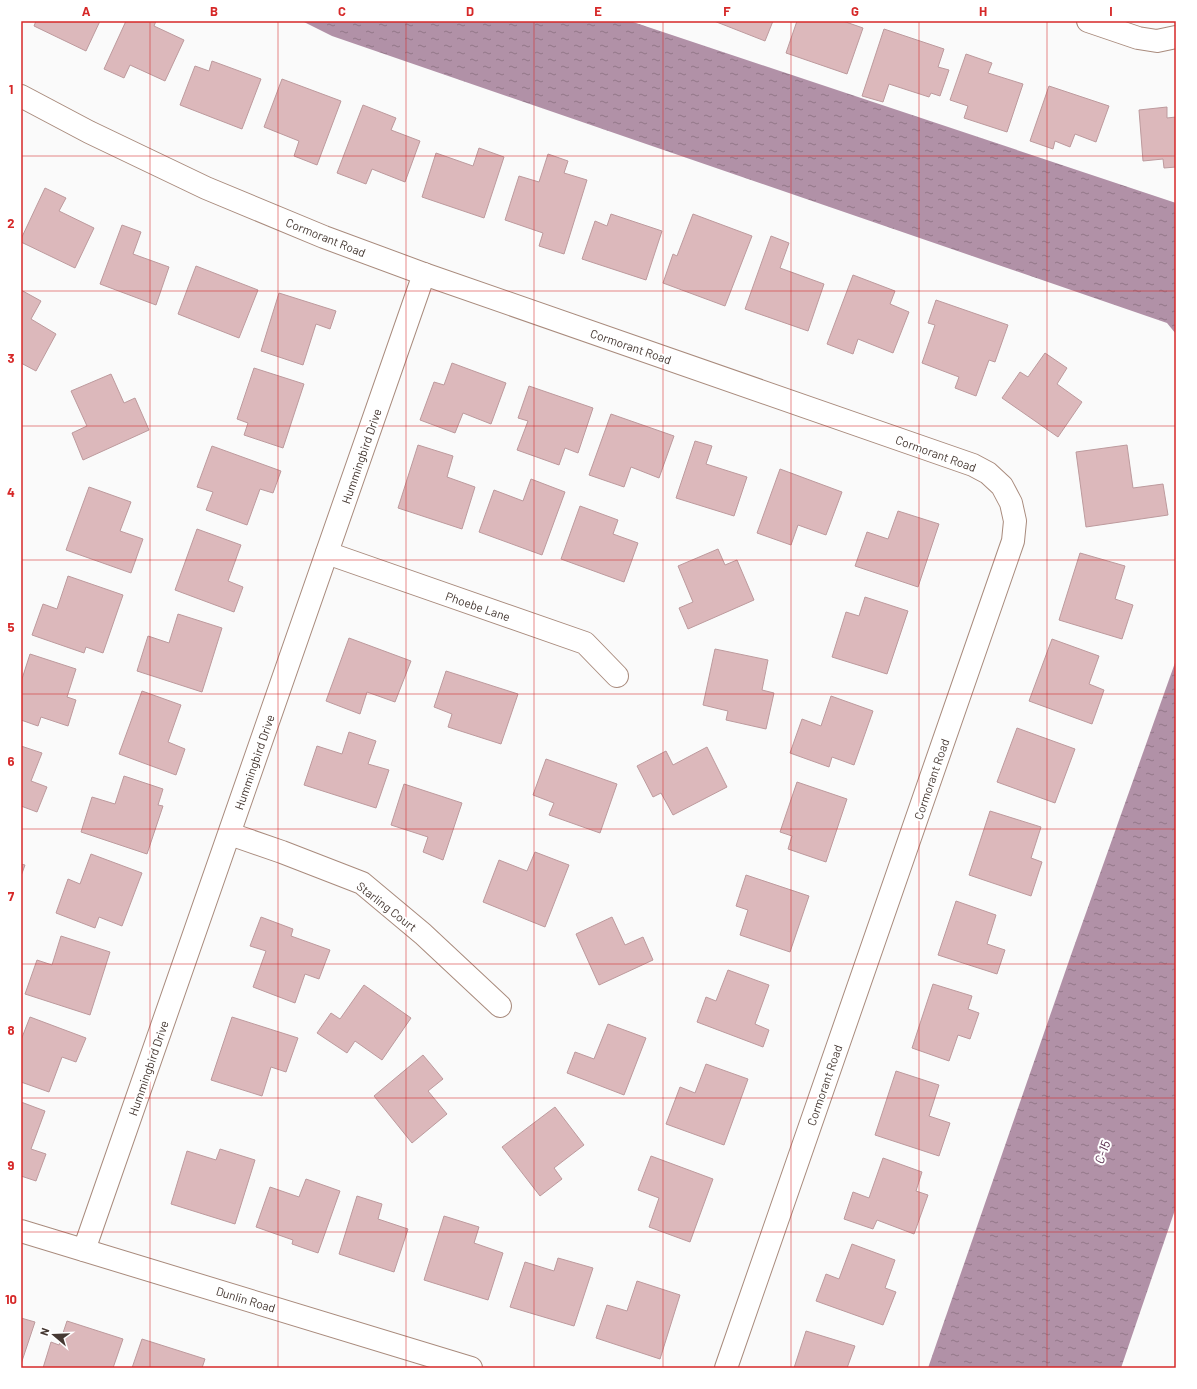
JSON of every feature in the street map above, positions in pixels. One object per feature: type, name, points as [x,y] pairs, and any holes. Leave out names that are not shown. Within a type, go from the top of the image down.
[{"type":"street","points":[[1088,21],[1138,38],[1157,41],[1176,37]]},
{"type":"street","name":"Cormorant Road","points":[[21,96],[89,132],[206,188],[324,237],[424,274],[973,465],[988,473],[1002,486],[1011,503],[1015,522],[1013,541],[726,1368]]},
{"type":"street","name":"Hummingbird Drive","points":[[84,1250],[424,274]]},
{"type":"street","name":"Phoebe Lane","points":[[327,553],[585,644],[618,676]]},
{"type":"street","name":"Starling Court","points":[[230,834],[282,852],[362,883],[423,934],[500,1006]]},
{"type":"street","name":"Dunlin Road","points":[[21,1231],[471,1368]]},
{"type":"water","points":[[302,21],[630,21],[1176,203],[1176,334],[1167,323],[332,36]]},
{"type":"water","name":"C-15","points":[[1176,660],[1176,1207],[1121,1368],[928,1368],[1071,955]]},
{"type":"building","points":[[36,21],[100,21],[86,51],[34,26]]},
{"type":"building","points":[[126,21],[156,21],[154,26],[184,40],[165,81],[130,65],[124,78],[104,69]]},
{"type":"building","points":[[714,21],[773,21],[765,41]]},
{"type":"building","points":[[797,21],[843,21],[863,28],[847,74],[786,53]]},
{"type":"building","points":[[884,29],[944,49],[938,67],[949,70],[940,96],[931,93],[929,97],[889,84],[883,102],[862,96]]},
{"type":"building","points":[[966,54],[992,63],[988,73],[1023,84],[1007,132],[964,118],[968,106],[950,100]]},
{"type":"building","points":[[212,61],[261,79],[242,129],[180,105],[195,66],[209,71]]},
{"type":"building","points":[[282,79],[341,101],[317,165],[294,156],[299,141],[264,127]]},
{"type":"building","points":[[1049,86],[1109,106],[1096,142],[1075,134],[1070,147],[1055,141],[1053,149],[1030,141]]},
{"type":"building","points":[[363,105],[396,118],[391,130],[420,141],[405,182],[372,169],[366,184],[337,173]]},
{"type":"building","points":[[1167,107],[1167,118],[1176,117],[1176,167],[1164,168],[1163,159],[1143,161],[1139,110]]},
{"type":"building","points":[[479,148],[504,157],[484,218],[422,197],[436,153],[473,166]]},
{"type":"building","points":[[548,154],[568,161],[564,173],[587,180],[564,254],[539,246],[543,233],[505,220],[519,176],[539,182]]},
{"type":"building","points":[[45,188],[66,198],[59,211],[94,228],[75,268],[21,242],[21,239]]},
{"type":"building","points":[[611,214],[662,231],[646,280],[582,259],[595,221],[607,226]]},
{"type":"building","points":[[693,214],[752,236],[725,306],[663,283],[673,254],[677,256]]},
{"type":"building","points":[[122,225],[141,232],[133,254],[169,267],[156,305],[100,284]]},
{"type":"building","points":[[771,236],[789,243],[780,268],[824,284],[808,331],[745,309]]},
{"type":"building","points":[[196,266],[258,290],[239,338],[178,314]]},
{"type":"building","points":[[853,275],[895,291],[890,304],[909,312],[893,353],[858,339],[853,354],[827,344]]},
{"type":"building","points":[[21,290],[41,301],[31,319],[56,334],[36,371],[21,363]]},
{"type":"building","points":[[279,293],[336,311],[330,329],[316,324],[303,365],[261,351]]},
{"type":"building","points":[[936,300],[1008,325],[995,362],[989,360],[976,396],[955,388],[959,377],[922,363],[935,325],[928,323]]},
{"type":"building","points":[[1045,353],[1067,368],[1057,384],[1082,402],[1058,437],[1002,398],[1020,372],[1028,377]]},
{"type":"building","points":[[452,363],[506,383],[491,424],[463,413],[455,433],[420,420],[434,382],[444,385]]},
{"type":"building","points":[[254,368],[304,384],[283,448],[244,435],[248,423],[237,419]]},
{"type":"building","points":[[111,374],[124,403],[135,398],[149,430],[83,460],[72,433],[87,426],[71,391]]},
{"type":"building","points":[[529,386],[593,408],[578,453],[565,448],[559,465],[517,450],[528,421],[518,418]]},
{"type":"building","points":[[611,414],[674,436],[659,478],[631,467],[624,487],[589,475]]},
{"type":"building","points":[[695,441],[712,446],[706,464],[747,477],[734,516],[676,498]]},
{"type":"building","points":[[418,445],[453,456],[447,477],[475,487],[462,529],[398,508]]},
{"type":"building","points":[[1127,445],[1133,488],[1163,484],[1168,515],[1086,527],[1076,452]]},
{"type":"building","points":[[212,446],[281,471],[273,493],[260,489],[247,525],[206,510],[213,492],[197,487]]},
{"type":"building","points":[[780,469],[842,492],[826,535],[798,525],[791,545],[757,533]]},
{"type":"building","points":[[531,479],[565,492],[542,555],[479,532],[494,490],[523,501]]},
{"type":"building","points":[[89,487],[131,502],[120,531],[143,539],[131,573],[66,550]]},
{"type":"building","points":[[580,506],[618,520],[613,534],[638,543],[624,582],[561,559]]},
{"type":"building","points":[[898,511],[939,524],[918,587],[855,566],[867,532],[888,539]]},
{"type":"building","points":[[197,529],[241,545],[228,581],[243,587],[234,612],[175,590]]},
{"type":"building","points":[[718,549],[725,565],[737,560],[754,600],[688,629],[679,608],[693,602],[678,566]]},
{"type":"building","points":[[1080,553],[1125,566],[1115,599],[1133,605],[1122,639],[1059,620]]},
{"type":"building","points":[[68,576],[123,595],[103,653],[86,647],[84,653],[32,635],[43,604],[57,609]]},
{"type":"building","points":[[865,597],[908,611],[887,674],[832,657],[846,612],[859,616]]},
{"type":"building","points":[[178,614],[222,628],[202,692],[137,671],[148,636],[169,643]]},
{"type":"building","points":[[349,638],[411,661],[395,702],[367,692],[360,714],[326,701]]},
{"type":"building","points":[[1052,639],[1099,656],[1089,684],[1104,690],[1092,724],[1029,701]]},
{"type":"building","points":[[715,649],[768,660],[762,690],[774,693],[766,729],[726,720],[728,711],[703,705]]},
{"type":"building","points":[[30,654],[76,669],[67,697],[76,700],[68,726],[41,717],[38,726],[21,720],[21,682]]},
{"type":"building","points":[[446,671],[518,694],[501,744],[448,727],[452,714],[434,707]]},
{"type":"building","points":[[142,691],[181,705],[168,742],[185,749],[176,775],[119,754]]},
{"type":"building","points":[[831,696],[873,711],[854,765],[832,757],[829,767],[790,753],[802,719],[821,726]]},
{"type":"building","points":[[1017,728],[1075,749],[1055,803],[997,782]]},
{"type":"building","points":[[349,732],[376,741],[368,764],[389,770],[376,808],[304,785],[317,746],[342,754]]},
{"type":"building","points":[[21,746],[42,753],[31,781],[47,787],[37,812],[21,806]]},
{"type":"building","points":[[707,747],[727,787],[673,815],[661,793],[653,797],[637,766],[666,751],[673,765]]},
{"type":"building","points":[[546,759],[617,784],[600,833],[549,815],[554,803],[533,795]]},
{"type":"building","points":[[124,776],[163,789],[158,805],[163,806],[147,854],[81,832],[92,797],[115,804]]},
{"type":"building","points":[[797,782],[847,799],[826,862],[788,849],[792,836],[780,832]]},
{"type":"building","points":[[404,784],[462,803],[443,860],[423,852],[428,837],[391,825]]},
{"type":"building","points":[[990,811],[1041,827],[1031,858],[1042,862],[1031,896],[969,875]]},
{"type":"building","points":[[535,852],[569,865],[545,927],[483,902],[499,860],[527,871]]},
{"type":"building","points":[[91,854],[142,873],[122,926],[99,917],[95,928],[56,913],[68,879],[80,884]]},
{"type":"building","points":[[21,864],[25,865],[21,876]]},
{"type":"building","points":[[746,875],[809,896],[790,952],[740,935],[748,910],[736,906]]},
{"type":"building","points":[[956,901],[996,915],[987,944],[1005,950],[997,974],[938,955]]},
{"type":"building","points":[[261,917],[293,929],[291,936],[330,950],[319,979],[305,974],[295,1003],[253,987],[266,951],[250,946]]},
{"type":"building","points":[[612,917],[625,945],[643,937],[653,960],[599,985],[576,934]]},
{"type":"building","points":[[61,936],[110,952],[90,1015],[25,994],[37,960],[52,965]]},
{"type":"building","points":[[728,970],[769,985],[755,1024],[769,1030],[763,1047],[697,1022],[706,997],[716,1001]]},
{"type":"building","points":[[933,984],[972,996],[968,1009],[979,1013],[970,1039],[958,1035],[949,1061],[912,1048]]},
{"type":"building","points":[[364,985],[411,1018],[382,1060],[355,1041],[347,1053],[317,1033],[331,1013],[340,1019]]},
{"type":"building","points":[[30,1017],[86,1038],[76,1062],[62,1057],[49,1092],[21,1082],[21,1040]]},
{"type":"building","points":[[232,1017],[298,1038],[286,1072],[271,1067],[262,1096],[211,1080]]},
{"type":"building","points":[[608,1024],[646,1038],[624,1095],[567,1073],[575,1052],[594,1059]]},
{"type":"building","points":[[423,1055],[443,1079],[428,1091],[447,1114],[412,1143],[374,1096]]},
{"type":"building","points":[[706,1064],[748,1079],[724,1145],[666,1124],[680,1087],[695,1093]]},
{"type":"building","points":[[896,1071],[939,1085],[929,1116],[950,1123],[939,1156],[875,1135]]},
{"type":"building","points":[[21,1102],[45,1111],[31,1149],[46,1154],[36,1181],[21,1176]]},
{"type":"building","points":[[555,1107],[584,1145],[554,1168],[562,1179],[540,1196],[502,1147]]},
{"type":"building","points":[[220,1149],[255,1160],[235,1224],[171,1204],[187,1151],[216,1160]]},
{"type":"building","points":[[651,1156],[713,1179],[690,1242],[649,1227],[659,1198],[638,1190]]},
{"type":"building","points":[[883,1158],[922,1172],[916,1191],[928,1195],[914,1234],[877,1220],[873,1229],[844,1219],[853,1192],[869,1198]]},
{"type":"building","points":[[306,1179],[340,1191],[318,1253],[292,1244],[293,1240],[256,1227],[270,1187],[299,1197]]},
{"type":"building","points":[[357,1196],[382,1204],[378,1219],[408,1229],[394,1272],[339,1254]]},
{"type":"building","points":[[444,1216],[479,1227],[474,1243],[503,1253],[488,1300],[424,1280]]},
{"type":"building","points":[[852,1244],[895,1260],[885,1288],[896,1292],[883,1325],[816,1301],[826,1274],[839,1279]]},
{"type":"building","points":[[558,1258],[593,1268],[574,1326],[510,1307],[525,1262],[554,1271]]},
{"type":"building","points":[[637,1281],[680,1295],[660,1359],[596,1338],[607,1305],[627,1311]]},
{"type":"building","points":[[21,1318],[35,1322],[21,1364]]},
{"type":"building","points":[[67,1321],[123,1339],[113,1368],[43,1368],[51,1342],[59,1345]]},
{"type":"building","points":[[806,1331],[855,1346],[847,1368],[794,1368]]},
{"type":"building","points":[[142,1339],[205,1359],[202,1368],[132,1368]]}]
